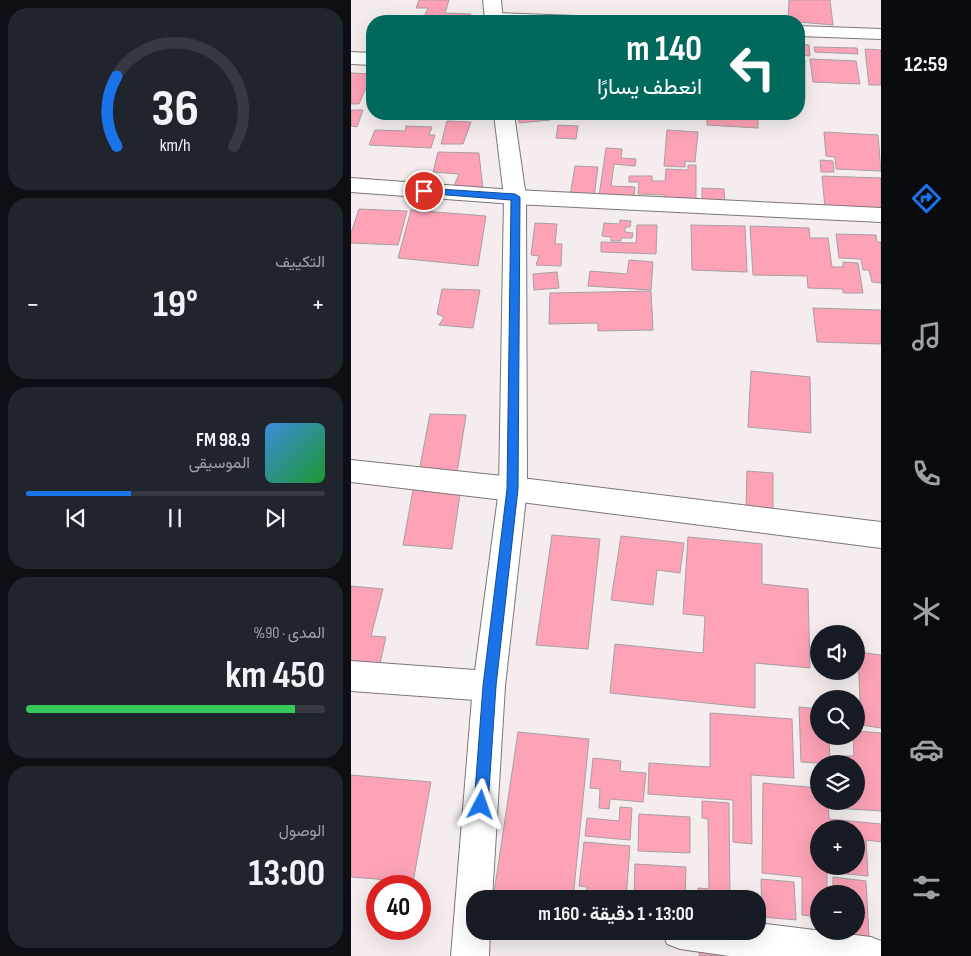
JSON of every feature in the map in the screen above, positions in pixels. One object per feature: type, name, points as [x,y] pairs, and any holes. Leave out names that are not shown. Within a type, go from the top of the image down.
[{"type":"street","points":[[493,13],[514,15]]},
{"type":"street","points":[[805,31],[881,34]]},
{"type":"street","points":[[351,58],[366,59]]},
{"type":"street","points":[[475,890],[489,686],[513,489],[515,197],[505,120]]},
{"type":"street","points":[[351,185],[515,197],[881,215]]},
{"type":"street","points":[[351,471],[513,489],[881,535]]},
{"type":"street","points":[[351,676],[489,686]]},
{"type":"street","points":[[470,956],[471,940]]},
{"type":"street","points":[[749,940],[871,956]]},
{"type":"building","points":[[419,0],[449,0],[445,13],[471,14],[425,15],[428,8],[416,8]]},
{"type":"building","points":[[789,0],[830,0],[833,25],[805,23],[805,15],[788,15]]},
{"type":"building","points":[[805,45],[809,45],[810,56],[805,56]]},
{"type":"building","points":[[814,47],[857,48],[858,54],[815,52]]},
{"type":"building","points":[[865,49],[881,50],[881,85],[869,85]]},
{"type":"building","points":[[810,59],[856,61],[860,84],[813,82]]},
{"type":"building","points":[[351,73],[366,74],[366,88],[359,104],[351,104]]},
{"type":"building","points":[[351,110],[363,110],[357,127],[351,126]]},
{"type":"building","points":[[519,120],[551,120],[519,123]]},
{"type":"building","points":[[707,120],[758,120],[758,128],[707,125]]},
{"type":"building","points":[[447,121],[471,122],[463,144],[441,144]]},
{"type":"building","points":[[558,125],[578,126],[576,139],[556,138]]},
{"type":"building","points":[[406,126],[432,127],[429,135],[435,135],[431,148],[369,145],[375,130],[405,131]]},
{"type":"building","points":[[667,130],[698,132],[695,162],[685,161],[685,167],[664,166]]},
{"type":"building","points":[[824,132],[878,135],[881,171],[836,169],[835,157],[826,156]]},
{"type":"building","points":[[606,148],[622,149],[621,158],[636,159],[635,166],[614,164],[611,186],[635,187],[634,197],[599,196]]},
{"type":"building","points":[[438,152],[479,153],[483,190],[453,188],[459,174],[433,172]]},
{"type":"building","points":[[820,160],[833,161],[834,172],[821,172]]},
{"type":"building","points":[[688,165],[696,165],[696,202],[665,201],[665,195],[638,194],[639,182],[629,182],[629,176],[652,176],[652,181],[665,181],[666,169],[688,170]]},
{"type":"building","points":[[575,166],[598,167],[594,197],[570,196]]},
{"type":"building","points":[[822,176],[881,178],[881,211],[825,208]]},
{"type":"building","points":[[702,188],[724,189],[725,203],[702,203]]},
{"type":"building","points":[[359,209],[407,211],[398,245],[351,243],[351,233]]},
{"type":"building","points":[[411,210],[486,216],[478,266],[398,258]]},
{"type":"building","points":[[620,220],[631,221],[630,227],[625,227],[625,232],[633,233],[632,238],[621,238],[621,241],[611,241],[611,237],[602,236],[604,223],[620,224]]},
{"type":"building","points":[[535,223],[557,224],[555,244],[562,244],[561,266],[536,265],[539,256],[531,255]]},
{"type":"building","points":[[637,225],[657,225],[656,254],[601,252],[601,242],[636,243]]},
{"type":"building","points":[[691,225],[745,226],[747,272],[692,270]]},
{"type":"building","points":[[750,226],[809,228],[810,238],[828,238],[832,267],[843,267],[843,262],[858,263],[863,293],[843,293],[843,289],[808,288],[807,276],[753,275]]},
{"type":"building","points":[[836,234],[876,235],[877,242],[881,242],[881,283],[872,282],[869,270],[863,270],[861,259],[839,258]]},
{"type":"building","points":[[629,260],[653,262],[651,290],[588,286],[590,271],[627,274]]},
{"type":"building","points":[[557,272],[559,288],[534,290],[533,274]]},
{"type":"building","points":[[442,289],[480,290],[473,328],[439,325],[444,317],[437,314]]},
{"type":"building","points":[[651,291],[653,330],[598,331],[598,323],[549,324],[550,293]]},
{"type":"building","points":[[813,308],[881,310],[881,344],[817,342]]},
{"type":"building","points":[[751,371],[810,377],[811,433],[748,427]]},
{"type":"building","points":[[430,414],[466,415],[457,473],[419,472]]},
{"type":"building","points":[[747,471],[773,473],[773,511],[746,508]]},
{"type":"building","points":[[413,490],[460,494],[452,549],[403,545]]},
{"type":"building","points":[[552,535],[600,539],[588,649],[536,645]]},
{"type":"building","points":[[621,536],[684,543],[680,573],[657,570],[653,605],[611,600]]},
{"type":"building","points":[[688,537],[762,544],[762,584],[808,589],[810,668],[755,663],[755,708],[610,693],[615,644],[703,653],[705,616],[683,614]]},
{"type":"building","points":[[351,586],[383,589],[371,636],[386,637],[379,668],[351,666]]},
{"type":"building","points":[[865,653],[881,655],[881,728],[865,726],[865,690],[860,690],[859,680],[865,680]]},
{"type":"building","points":[[799,707],[810,708],[810,745],[829,745],[830,755],[810,755],[810,763],[801,762]]},
{"type":"building","points":[[710,713],[792,719],[794,778],[751,775],[752,844],[733,842],[733,800],[648,794],[649,763],[710,767]]},
{"type":"building","points":[[518,732],[589,739],[574,890],[494,890]]},
{"type":"building","points":[[865,732],[881,733],[881,811],[865,810],[865,755],[854,755],[853,745],[865,745]]},
{"type":"building","points":[[593,758],[621,761],[620,771],[646,773],[643,802],[610,799],[609,809],[599,808],[600,789],[590,788]]},
{"type":"building","points":[[351,775],[431,782],[414,875],[366,875],[366,878],[351,877]]},
{"type":"building","points":[[763,783],[810,787],[810,810],[828,810],[829,819],[839,820],[810,820],[810,875],[827,875],[827,885],[810,885],[810,916],[802,915],[802,877],[762,873]]},
{"type":"building","points":[[702,801],[729,803],[730,890],[698,890],[698,888],[709,889],[708,819],[702,818]]},
{"type":"building","points":[[620,807],[632,808],[630,840],[585,836],[587,818],[619,821]]},
{"type":"building","points":[[639,814],[690,817],[690,853],[638,851]]},
{"type":"building","points":[[865,822],[881,824],[881,842],[866,840],[868,876],[858,875],[865,875]]},
{"type":"building","points":[[584,842],[630,846],[627,890],[587,890],[587,887],[579,886]]},
{"type":"building","points":[[635,864],[686,867],[685,890],[634,890]]},
{"type":"building","points":[[833,877],[866,881],[869,937],[865,937],[865,885],[833,885]]},
{"type":"building","points":[[761,879],[794,882],[796,920],[766,917],[766,890],[761,890]]},
{"type":"building","points":[[700,947],[786,956],[699,956]]},
{"type":"route","points":[[424,191],[515,197],[513,489],[489,686],[481,805]]}]
